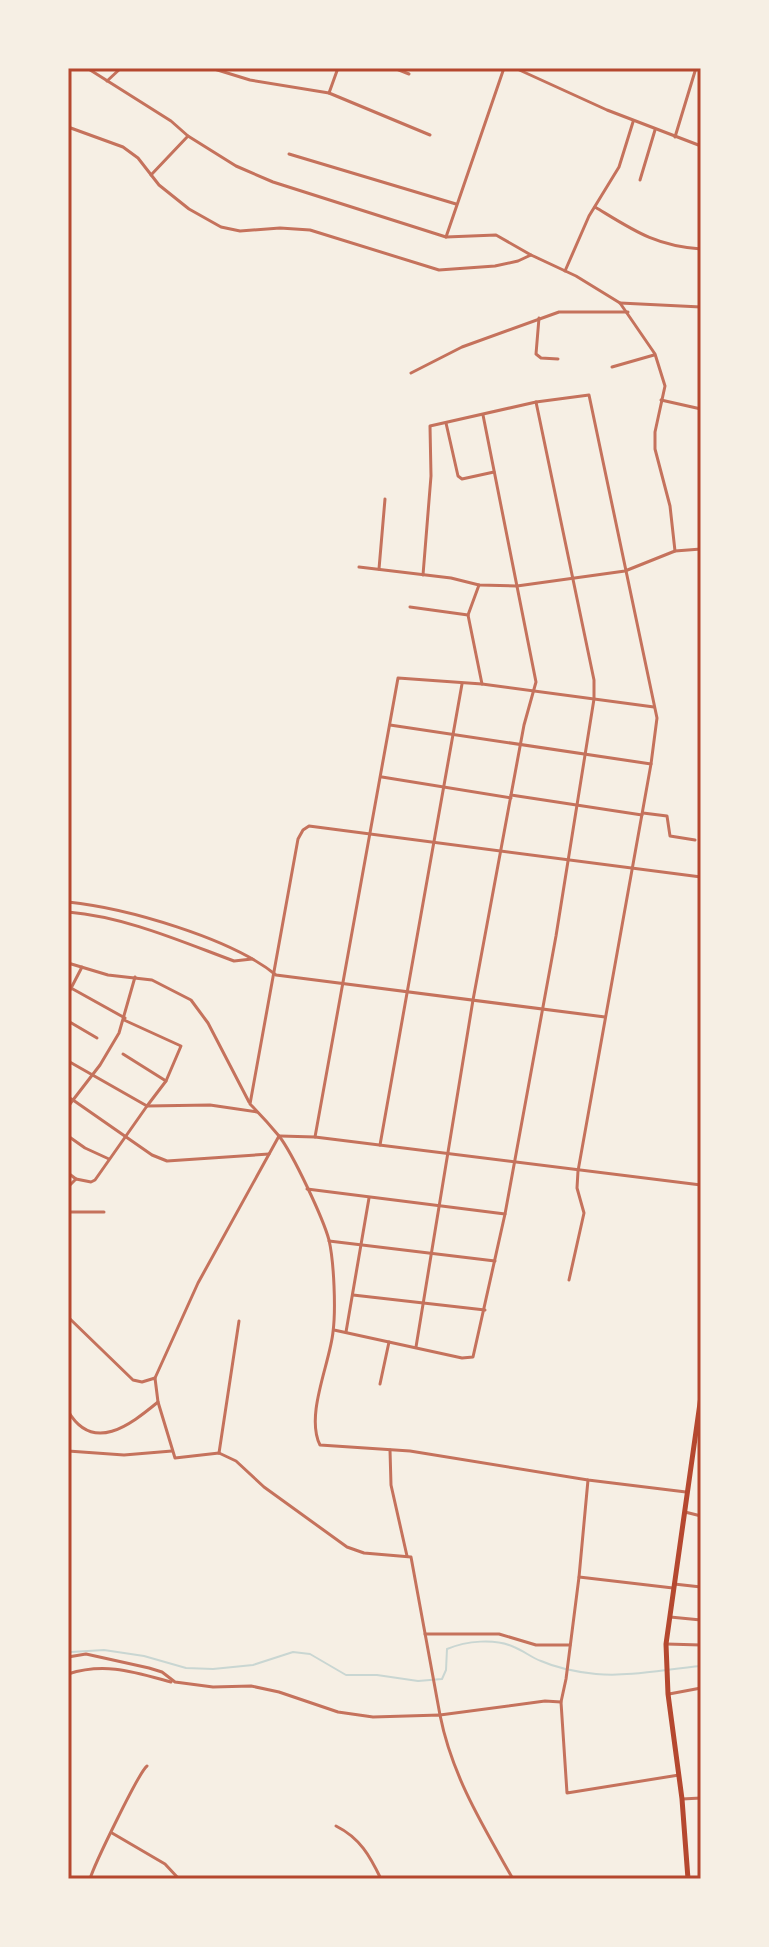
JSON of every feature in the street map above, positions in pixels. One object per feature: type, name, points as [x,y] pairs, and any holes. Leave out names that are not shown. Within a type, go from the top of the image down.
[{"type":"main road","points":[[688,1879],[682,1799],[668,1694],[666,1644],[701,1396]]},
{"type":"street","points":[[87,68],[236,166],[273,182],[446,237],[496,235],[620,303],[655,354],[665,386],[655,449],[670,506],[675,551]]},
{"type":"street","points":[[107,81],[121,68]]},
{"type":"street","points":[[211,68],[250,80],[329,93],[430,135]]},
{"type":"street","points":[[329,93],[338,68]]},
{"type":"street","points":[[394,68],[409,74]]},
{"type":"street","points":[[446,237],[504,68]]},
{"type":"street","points":[[515,68],[633,121],[701,146]]},
{"type":"street","points":[[675,137],[696,68],[701,71]]},
{"type":"street","points":[[565,271],[595,206],[619,167],[633,121]]},
{"type":"street","points":[[68,127],[123,147],[138,158],[159,185],[189,209],[221,227],[240,231],[280,228],[310,230],[439,270],[495,266],[531,255]]},
{"type":"street","points":[[640,180],[655,130]]},
{"type":"street","points":[[151,175],[188,136]]},
{"type":"street","points":[[289,154],[456,204]]},
{"type":"street","points":[[595,206],[660,243],[701,249]]},
{"type":"street","points":[[620,303],[701,307]]},
{"type":"street","points":[[411,373],[462,347],[559,312],[628,312]]},
{"type":"street","points":[[539,318],[536,354],[541,358],[558,359]]},
{"type":"street","points":[[612,367],[642,361],[655,354]]},
{"type":"street","points":[[423,575],[431,476],[430,426],[536,402],[590,396],[656,708],[651,764],[578,1171],[577,1188],[584,1213],[569,1280]]},
{"type":"street","points":[[661,400],[701,409]]},
{"type":"street","points":[[334,1330],[462,1358],[473,1357],[485,1310],[568,861],[594,699],[594,680],[536,402]]},
{"type":"street","points":[[416,1348],[473,1000],[536,672],[483,415]]},
{"type":"street","points":[[446,423],[458,476],[462,479],[494,472]]},
{"type":"street","points":[[379,569],[385,499]]},
{"type":"street","points":[[359,567],[479,585],[517,586],[625,571],[675,551],[701,549]]},
{"type":"street","points":[[479,585],[468,615],[482,684]]},
{"type":"street","points":[[410,607],[468,615]]},
{"type":"street","points":[[315,1137],[398,678],[482,684],[656,708]]},
{"type":"street","points":[[380,1145],[462,684]]},
{"type":"street","points":[[390,725],[651,764]]},
{"type":"street","points":[[382,777],[444,788],[667,816],[670,836],[695,840]]},
{"type":"street","points":[[250,1104],[276,975],[298,839],[309,826],[701,877]]},
{"type":"street","points":[[68,902],[133,915],[238,949],[276,975],[605,1017]]},
{"type":"street","points":[[68,912],[126,922],[234,961],[252,959]]},
{"type":"street","points":[[68,963],[108,975],[152,980],[191,1000],[208,1023],[250,1104],[279,1136],[307,1189],[329,1241],[334,1330],[320,1386],[317,1413],[318,1441],[325,1447],[391,1449],[686,1492]]},
{"type":"street","points":[[68,994],[82,967]]},
{"type":"street","points":[[68,1107],[70,1098],[100,1065],[124,1019],[135,977]]},
{"type":"street","points":[[68,1173],[76,1179],[93,1181],[166,1081],[181,1046],[124,1019],[71,988]]},
{"type":"street","points":[[68,1021],[97,1038]]},
{"type":"street","points":[[123,1054],[166,1081]]},
{"type":"street","points":[[68,1061],[147,1106],[210,1105],[257,1112]]},
{"type":"street","points":[[70,1098],[125,1137],[167,1161],[269,1154]]},
{"type":"street","points":[[68,1136],[109,1159]]},
{"type":"street","points":[[279,1136],[315,1137],[701,1185]]},
{"type":"street","points":[[279,1136],[198,1283],[155,1378],[158,1402],[175,1458],[219,1453],[236,1461],[330,1538],[364,1553],[411,1557],[445,1742],[462,1788],[513,1879]]},
{"type":"street","points":[[68,1187],[76,1179]]},
{"type":"street","points":[[307,1189],[505,1214]]},
{"type":"street","points":[[346,1332],[369,1196]]},
{"type":"street","points":[[68,1212],[104,1212]]},
{"type":"street","points":[[329,1241],[495,1261]]},
{"type":"street","points":[[353,1295],[485,1310]]},
{"type":"street","points":[[68,1317],[133,1380],[142,1382],[155,1378]]},
{"type":"street","points":[[219,1453],[239,1321]]},
{"type":"street","points":[[380,1384],[389,1342]]},
{"type":"street","points":[[68,1411],[84,1430],[96,1434],[112,1432],[136,1421],[158,1402]]},
{"type":"street","points":[[391,1449],[391,1485],[407,1556]]},
{"type":"street","points":[[68,1451],[124,1455],[173,1451]]},
{"type":"street","points":[[588,1480],[579,1577],[561,1702],[567,1793],[679,1775]]},
{"type":"street","points":[[683,1511],[701,1516]]},
{"type":"street","points":[[579,1577],[701,1587]]},
{"type":"street","points":[[670,1617],[701,1620]]},
{"type":"street","points":[[425,1634],[499,1634],[536,1645],[570,1645]]},
{"type":"street","points":[[666,1644],[701,1645]]},
{"type":"street","points":[[68,1657],[86,1654],[149,1668],[162,1672],[175,1682]]},
{"type":"street","points":[[68,1674],[87,1668],[111,1667],[175,1682],[213,1687],[251,1686],[338,1712],[373,1717],[440,1715],[545,1701],[561,1702]]},
{"type":"street","points":[[668,1694],[701,1688]]},
{"type":"street","points":[[90,1879],[140,1771],[147,1766]]},
{"type":"street","points":[[682,1799],[701,1798]]},
{"type":"street","points":[[336,1826],[350,1833],[366,1850],[381,1879]]},
{"type":"street","points":[[112,1833],[165,1864],[179,1879]]},
{"type":"waterway","points":[[71,1652],[104,1650],[144,1656],[186,1668],[213,1669],[253,1665],[293,1652],[310,1654],[346,1675],[377,1675],[418,1681],[442,1679],[446,1670],[447,1649],[480,1642],[506,1644],[555,1666],[596,1674],[635,1674],[701,1666]]}]
